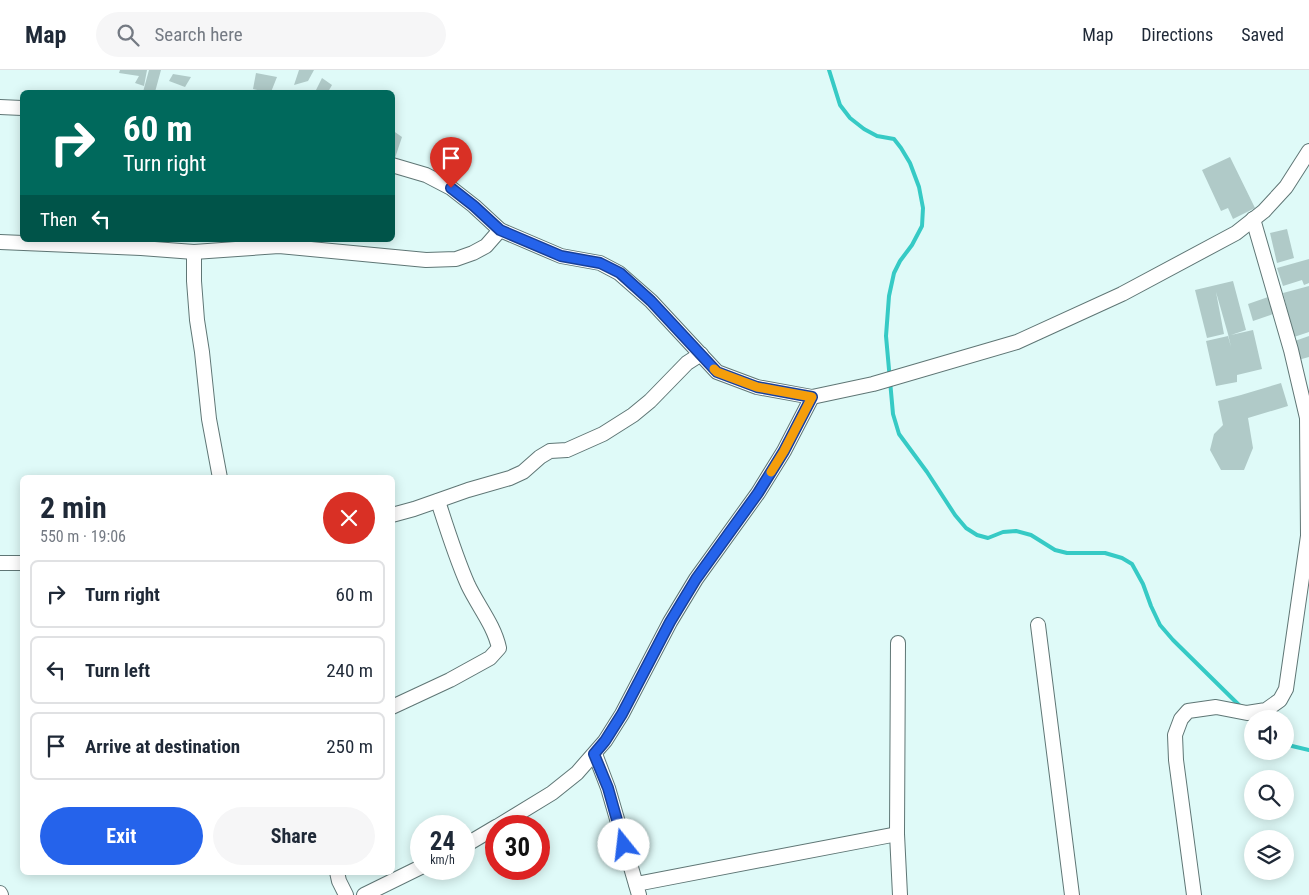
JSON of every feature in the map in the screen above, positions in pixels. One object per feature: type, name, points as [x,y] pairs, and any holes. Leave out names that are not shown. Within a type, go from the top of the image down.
[{"type":"street","points":[[0,106],[20,108]]},
{"type":"street","points":[[395,167],[426,175],[451,188],[500,230],[561,256],[600,263],[620,273],[651,301],[717,372],[757,387],[812,397],[873,384],[1017,342],[1122,294],[1236,233],[1264,211],[1286,187],[1309,151]]},
{"type":"street","points":[[1194,895],[1176,760],[1175,735],[1181,719],[1188,711],[1216,707],[1247,713],[1266,710],[1280,700],[1286,689],[1308,536],[1308,418],[1291,350],[1253,219]]},
{"type":"street","points":[[0,242],[194,252],[279,246],[426,260],[456,260],[486,246],[500,230]]},
{"type":"street","points":[[194,252],[197,320],[209,419],[219,475]]},
{"type":"street","points":[[395,514],[510,478],[523,472],[550,451],[567,450],[603,434],[633,415],[701,354]]},
{"type":"street","points":[[516,815],[552,793],[577,773],[605,741],[622,714],[670,622],[696,579],[758,493],[784,451],[812,397]]},
{"type":"street","points":[[395,706],[490,658],[499,648],[497,638],[468,586],[438,501]]},
{"type":"street","points":[[0,563],[20,563]]},
{"type":"street","points":[[1038,626],[1072,895]]},
{"type":"street","points":[[898,643],[897,834],[900,895]]},
{"type":"street","points":[[594,754],[608,788],[638,889],[897,834]]},
{"type":"street","points":[[364,895],[410,872]]},
{"type":"street","points":[[338,875],[339,881],[346,895]]},
{"type":"building","points":[[120,70],[147,70],[144,86],[135,83],[139,76],[119,73]]},
{"type":"building","points":[[149,70],[161,70],[156,90],[144,90]]},
{"type":"building","points":[[299,70],[314,70],[308,81],[294,85]]},
{"type":"building","points":[[256,73],[277,77],[272,90],[253,89]]},
{"type":"building","points":[[173,74],[191,77],[185,87],[169,81]]},
{"type":"building","points":[[322,78],[332,85],[329,90],[316,90]]},
{"type":"building","points":[[395,132],[402,137],[395,158]]},
{"type":"building","points":[[1230,157],[1255,208],[1233,219],[1228,208],[1221,211],[1202,170]]},
{"type":"building","points":[[1287,229],[1294,258],[1277,263],[1270,233]]},
{"type":"building","points":[[1309,259],[1309,283],[1304,285],[1302,280],[1283,286],[1277,268]]},
{"type":"building","points":[[1233,281],[1246,330],[1231,335],[1253,330],[1262,369],[1237,375],[1237,382],[1216,386],[1206,341],[1228,336],[1231,347],[1228,334],[1216,292],[1224,334],[1207,338],[1195,290]]},
{"type":"building","points":[[1309,286],[1309,332],[1294,337],[1283,293]]},
{"type":"building","points":[[1271,296],[1276,313],[1253,321],[1248,304]]},
{"type":"building","points":[[1309,336],[1309,357],[1298,360],[1292,342]]},
{"type":"building","points":[[1281,383],[1288,406],[1248,418],[1253,448],[1244,470],[1221,470],[1210,450],[1214,434],[1223,425],[1218,401]]},
{"type":"waterway","points":[[829,70],[840,105],[850,118],[864,129],[877,136],[894,139],[910,163],[919,187],[923,208],[922,226],[894,273],[889,296],[886,336],[893,414],[899,434],[955,515],[966,528],[977,535],[988,538],[1003,532],[1016,531],[1031,535],[1055,550],[1067,553],[1105,553],[1122,558],[1132,564],[1143,584],[1160,625],[1241,707]]},
{"type":"waterway","points":[[1294,746],[1309,750]]},
{"type":"slow traffic","points":[[714,369],[717,372],[757,387],[812,397],[771,472]]},
{"type":"route","points":[[451,188],[500,230],[561,256],[600,263],[620,273],[651,301],[717,372],[757,387],[812,397],[784,451],[758,493],[696,579],[670,622],[622,714],[605,741],[594,754],[608,788],[624,845]]}]
